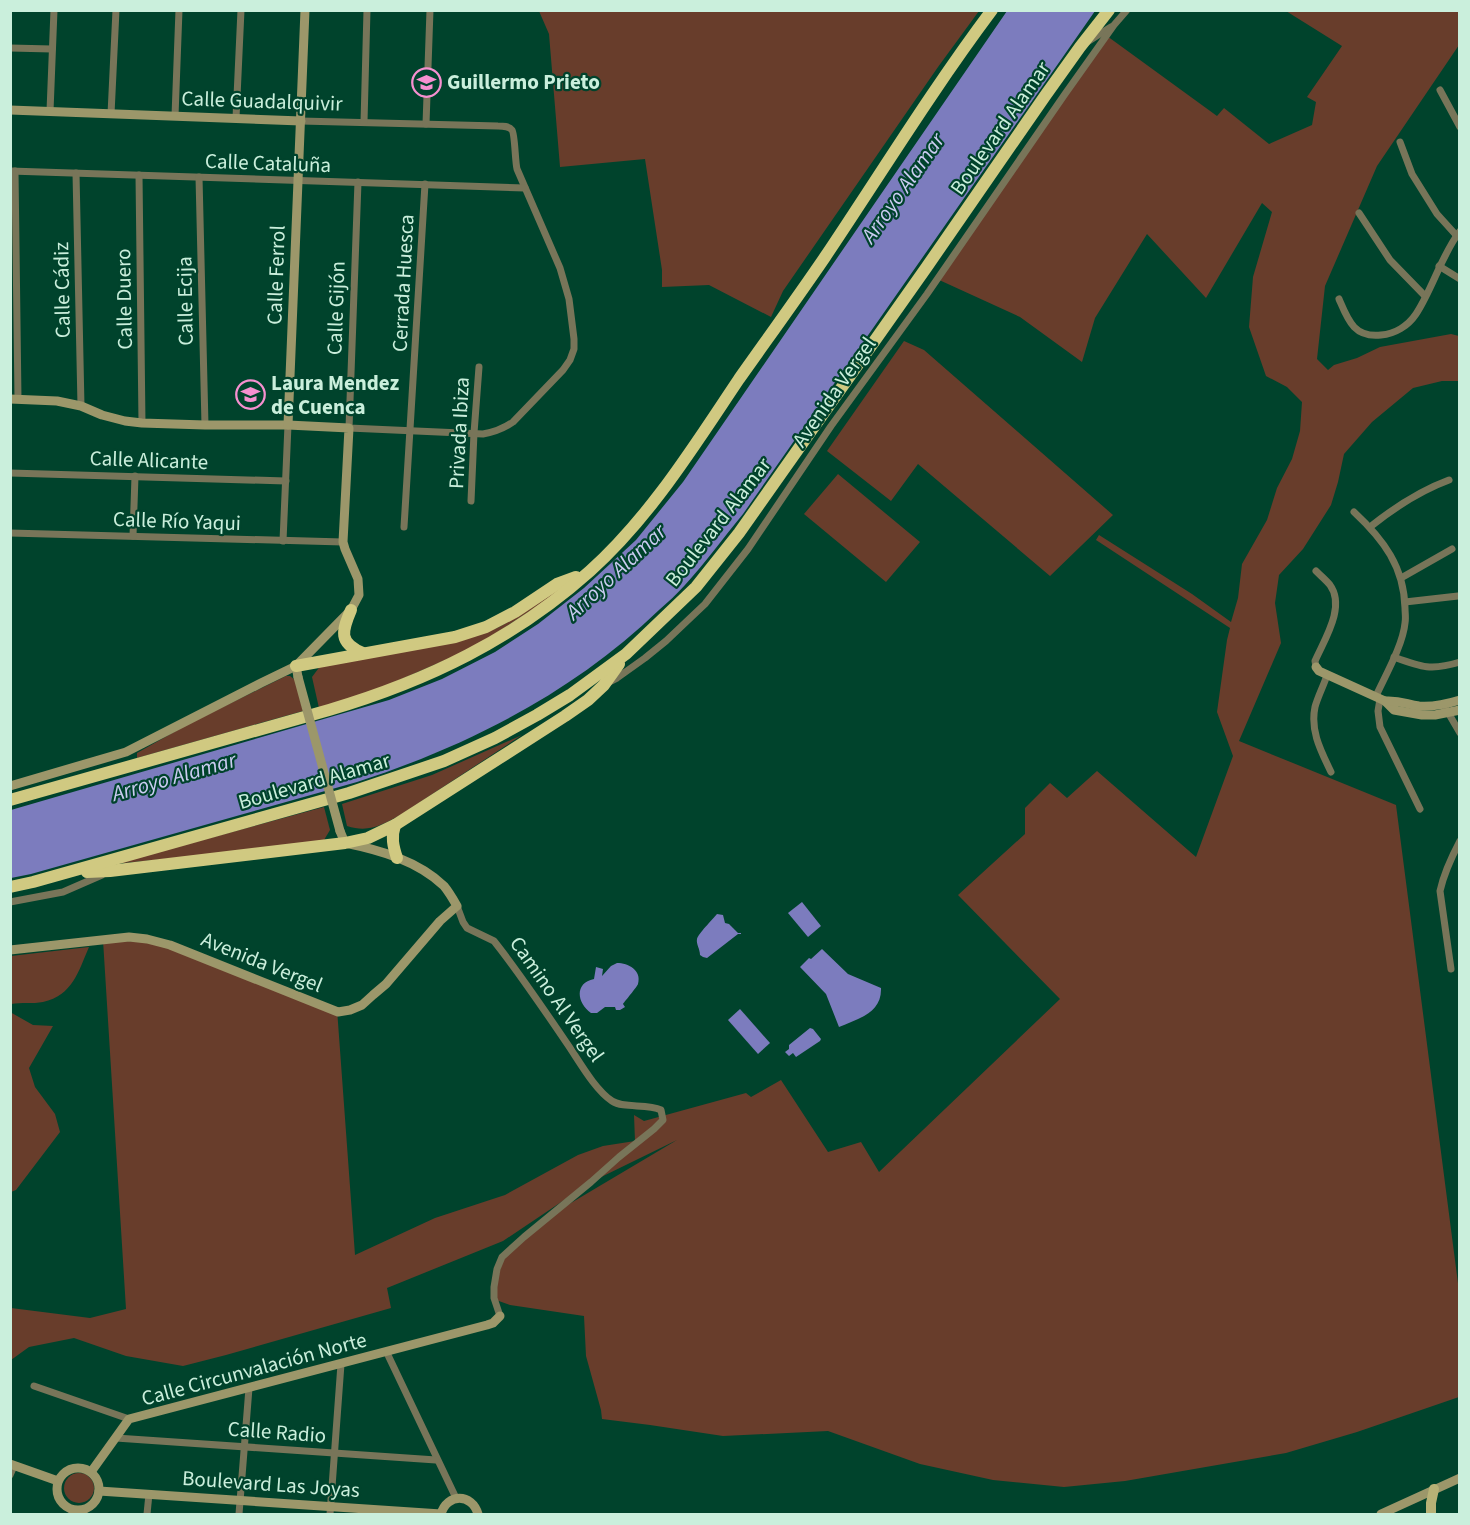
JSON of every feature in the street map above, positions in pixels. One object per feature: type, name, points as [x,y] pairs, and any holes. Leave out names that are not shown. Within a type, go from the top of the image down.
[{"type":"highway","points":[[10,800],[373,697],[461,660],[543,608],[590,570],[635,525],[667,485],[825,257],[922,109],[992,10]]},
{"type":"highway","name":"Boulevard Alamar","points":[[10,887],[349,793],[444,761],[495,738],[537,715],[579,689],[626,654],[696,587],[739,533],[1080,47],[1109,10]]},
{"type":"highway","points":[[297,672],[363,653],[455,637],[486,627],[515,612],[557,584],[590,570]]},
{"type":"highway","points":[[351,610],[343,634],[345,641],[352,648],[363,653]]},
{"type":"highway","points":[[64,873],[110,871],[343,837],[368,838],[395,825],[566,716],[604,685],[626,654]]},
{"type":"highway","points":[[395,825],[393,843],[398,858]]},
{"type":"main road","points":[[1431,1515],[1434,1489]]},
{"type":"street","points":[[50,111],[54,10]]},
{"type":"street","points":[[111,114],[116,10]]},
{"type":"street","points":[[175,116],[178,10]]},
{"type":"street","points":[[237,118],[242,10]]},
{"type":"street","name":"Calle Ferrol","points":[[283,541],[305,10]]},
{"type":"street","points":[[364,122],[367,10]]},
{"type":"street","points":[[426,124],[430,10]]},
{"type":"street","points":[[1080,47],[1114,25],[1127,10]]},
{"type":"street","name":"Avenida Vergel","points":[[604,685],[630,669],[666,641],[705,603],[735,566],[1114,25]]},
{"type":"street","points":[[10,48],[52,49]]},
{"type":"street","points":[[1440,90],[1460,127]]},
{"type":"street","name":"Calle Guadalquivir","points":[[10,110],[509,127],[514,136],[517,169],[525,188]]},
{"type":"street","points":[[1339,299],[1349,322],[1359,331],[1374,336],[1390,334],[1404,327],[1415,316],[1458,233],[1437,214],[1412,174],[1400,142]]},
{"type":"street","points":[[13,171],[14,399],[57,401],[81,406],[125,421],[142,423],[288,425],[474,433],[493,433],[504,429],[563,370],[574,349],[572,313],[560,268],[525,188]]},
{"type":"street","name":"Calle Cataluña","points":[[13,171],[525,188]]},
{"type":"street","name":"Calle Cádiz","points":[[76,173],[81,406]]},
{"type":"street","name":"Calle Duero","points":[[139,175],[142,423]]},
{"type":"street","name":"Calle Ecija","points":[[199,177],[205,425]]},
{"type":"street","name":"Calle Gijón","points":[[343,542],[350,428],[358,182]]},
{"type":"street","name":"Cerrada Huesca","points":[[404,527],[425,184]]},
{"type":"street","points":[[1359,213],[1390,260],[1425,296]]},
{"type":"street","points":[[1439,266],[1460,279]]},
{"type":"street","name":"Privada Ibiza","points":[[471,501],[479,367]]},
{"type":"street","name":"Calle Alicante","points":[[10,473],[286,481]]},
{"type":"street","points":[[133,537],[135,476]]},
{"type":"street","points":[[1370,527],[1415,495],[1449,480]]},
{"type":"street","points":[[1354,512],[1382,542],[1401,578],[1406,622],[1378,711],[1380,727],[1420,810]]},
{"type":"street","name":"Calle Río Yaqui","points":[[10,533],[343,542]]},
{"type":"street","points":[[10,786],[126,752],[251,687],[297,672],[351,610],[359,595],[358,579],[343,542]]},
{"type":"street","points":[[1401,578],[1452,549]]},
{"type":"street","points":[[1316,571],[1330,584],[1337,602],[1336,612],[1315,662],[1319,671],[1380,699],[1394,710],[1405,713],[1435,715],[1460,700]]},
{"type":"street","points":[[1405,602],[1458,596]]},
{"type":"street","points":[[1394,657],[1423,667],[1434,668],[1460,662]]},
{"type":"street","points":[[297,672],[343,837]]},
{"type":"street","points":[[1328,675],[1315,708],[1314,730],[1331,772]]},
{"type":"street","points":[[1446,709],[1460,710]]},
{"type":"street","points":[[1446,709],[1460,733]]},
{"type":"street","name":"Camino Al Vergel","points":[[343,837],[398,858],[431,876],[445,887],[467,928],[494,941],[588,1074],[605,1094],[613,1102],[633,1106],[654,1106],[661,1110],[663,1120],[654,1129],[502,1257],[494,1287],[494,1298],[500,1316]]},
{"type":"street","points":[[1451,969],[1440,891],[1448,865],[1460,841]]},
{"type":"street","points":[[10,902],[63,892],[110,871]]},
{"type":"street","name":"Avenida Vergel","points":[[10,950],[129,937],[147,939],[170,945],[338,1012],[362,1005],[386,984],[440,921],[457,906]]},
{"type":"street","name":"Calle Circunvalación Norte","points":[[129,1419],[488,1325],[500,1316]]},
{"type":"street","points":[[387,1353],[456,1498]]},
{"type":"street","points":[[330,1510],[341,1364]]},
{"type":"street","points":[[34,1386],[129,1419],[91,1472]]},
{"type":"street","points":[[239,1515],[249,1388]]},
{"type":"street","name":"Calle Radio","points":[[116,1438],[436,1460]]},
{"type":"street","points":[[10,1475],[12,1465],[58,1481]]},
{"type":"street","points":[[72,1468],[81,1468],[91,1472],[97,1480],[99,1491],[93,1503],[81,1509],[64,1511],[58,1496],[58,1481],[72,1468]]},
{"type":"street","points":[[1381,1515],[1460,1478]]},
{"type":"street","name":"Boulevard Las Joyas","points":[[99,1491],[240,1500],[330,1510],[441,1514]]},
{"type":"street","points":[[147,1515],[149,1494]]},
{"type":"street","points":[[441,1514],[446,1504],[456,1498],[472,1503],[477,1515]]},
{"type":"shaded area","points":[[539,11],[979,11],[783,291],[771,317],[709,285],[662,287],[662,270],[645,159],[560,167],[549,34]]},
{"type":"shaded area","points":[[1286,11],[1459,11],[1459,45],[1377,166],[1325,286],[1317,359],[1328,370],[1334,365],[1357,358],[1380,347],[1451,334],[1459,336],[1459,381],[1442,381],[1413,388],[1372,422],[1344,454],[1331,505],[1303,549],[1279,575],[1275,603],[1281,643],[1239,741],[1396,805],[1459,1291],[1459,1397],[1357,1432],[1286,1453],[1125,1481],[1064,1487],[993,1480],[920,1464],[828,1431],[723,1436],[602,1419],[586,1356],[584,1316],[510,1305],[496,1300],[496,1287],[503,1257],[544,1219],[677,1140],[591,1182],[503,1241],[387,1288],[391,1308],[183,1366],[126,1356],[74,1338],[29,1347],[11,1360],[11,1308],[90,1318],[126,1309],[103,940],[168,943],[337,1009],[355,1255],[435,1218],[505,1195],[578,1155],[603,1146],[635,1141],[634,1115],[644,1121],[746,1093],[751,1097],[781,1080],[828,1152],[861,1142],[879,1172],[1060,999],[958,895],[1025,834],[1025,808],[1050,783],[1067,798],[1097,771],[1196,857],[1233,756],[1217,712],[1230,628],[1096,540],[1099,535],[1192,594],[1231,622],[1238,598],[1242,564],[1267,520],[1277,488],[1292,459],[1300,431],[1302,402],[1287,387],[1266,376],[1249,327],[1253,277],[1272,212],[1262,203],[1206,298],[1147,234],[1095,318],[1082,362],[1020,317],[937,279],[1107,36],[1217,116],[1224,108],[1269,144],[1312,125],[1316,102],[1307,97],[1342,46]]},
{"type":"shaded area","points":[[904,341],[924,350],[1113,515],[1050,576],[918,464],[891,501],[827,451]]},
{"type":"shaded area","points":[[838,474],[920,542],[886,582],[804,514]]},
{"type":"shaded area","points":[[564,586],[547,600],[473,648],[374,691],[319,708],[312,677],[321,665],[497,628]]},
{"type":"shaded area","points":[[286,676],[295,680],[303,711],[137,758],[137,753],[190,723]]},
{"type":"shaded area","points":[[522,735],[388,822],[362,829],[347,826],[342,804],[432,775]]},
{"type":"shaded area","points":[[324,807],[330,830],[324,840],[313,844],[114,864]]},
{"type":"shaded area","points":[[89,947],[78,974],[61,994],[43,1002],[11,1004],[11,956]]},
{"type":"shaded area","points":[[10,1012],[33,1025],[53,1026],[29,1068],[35,1087],[55,1114],[60,1132],[16,1190],[11,1192]]},
{"type":"shaded area","points":[[79,1473],[85,1474],[93,1482],[93,1494],[85,1502],[79,1503],[73,1502],[65,1494],[64,1488],[65,1482],[73,1474]]},
{"type":"water","name":"Arroyo Alamar","points":[[1007,11],[1095,11],[743,514],[682,588],[626,639],[592,666],[518,713],[479,733],[398,768],[357,782],[11,878],[11,810],[389,700],[442,679],[495,652],[538,624],[584,588],[636,540],[683,482]]},
{"type":"water","points":[[802,902],[821,926],[808,937],[788,913]]},
{"type":"water","points":[[717,914],[723,915],[725,923],[741,934],[707,958],[703,957],[700,955],[697,939]]},
{"type":"water","points":[[822,949],[848,974],[881,988],[878,1004],[868,1014],[839,1027],[826,994],[800,967]]},
{"type":"water","points":[[617,963],[625,964],[636,971],[638,984],[623,1004],[625,1007],[616,1010],[615,1007],[605,1007],[597,1013],[591,1013],[581,999],[583,985],[594,979],[596,967],[603,969],[602,976]]},
{"type":"water","points":[[740,1009],[770,1043],[758,1054],[728,1020]]},
{"type":"water","points":[[810,1028],[821,1039],[820,1041],[796,1057],[793,1053],[789,1056],[785,1052],[789,1049],[789,1045]]},
{"type":"place","name":"Guillermo Prieto","points":[[426,82]]},
{"type":"place","name":"Laura Mendez de Cuenca","points":[[250,395]]}]
